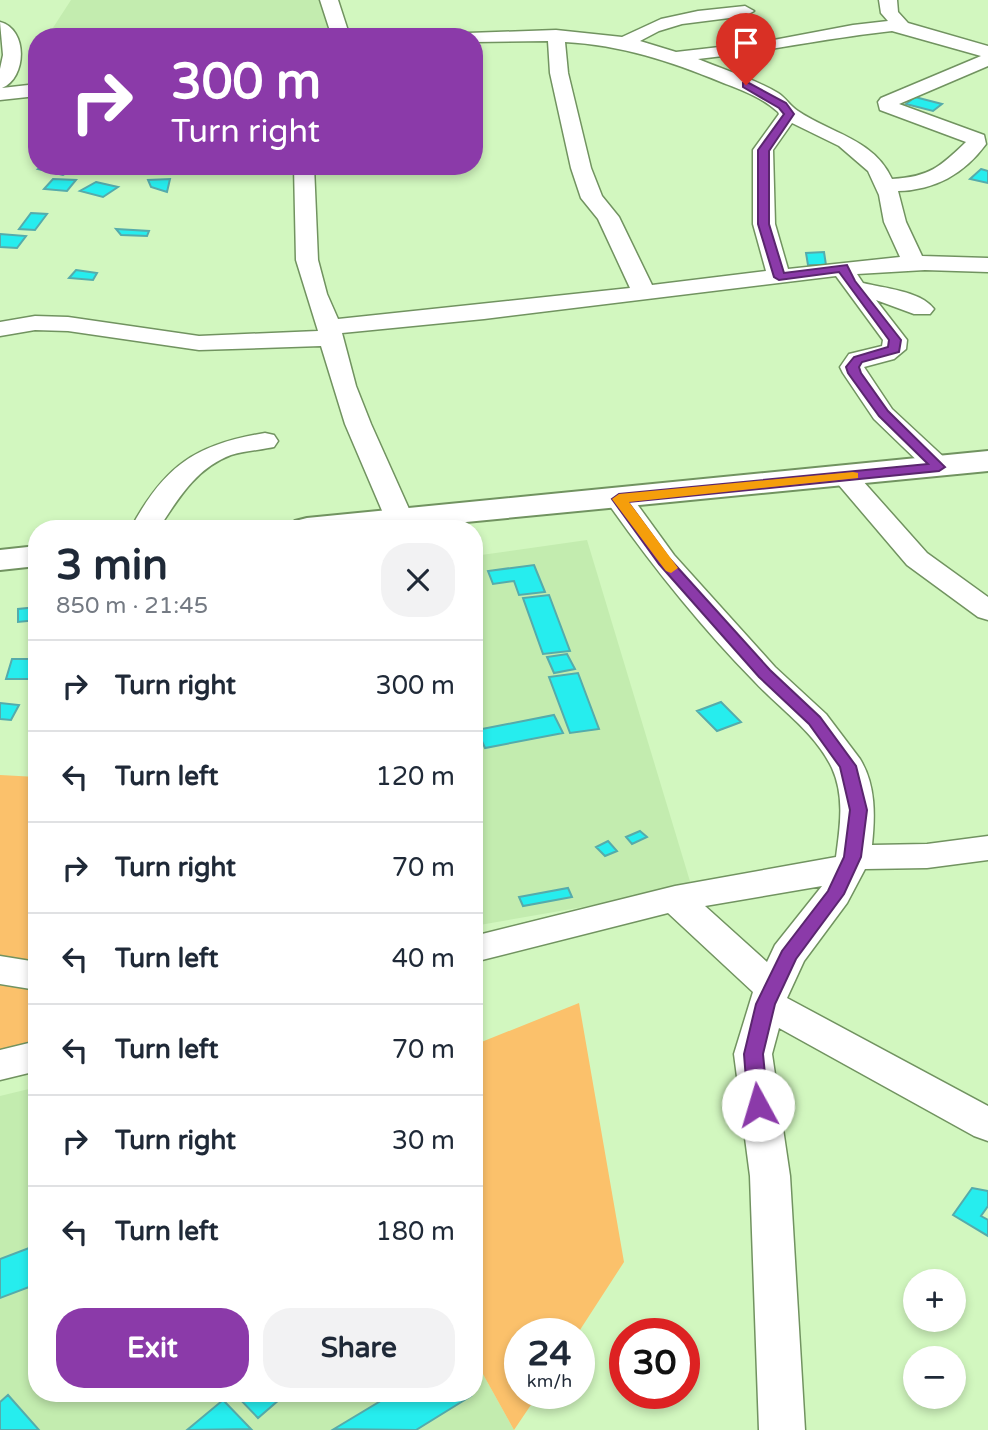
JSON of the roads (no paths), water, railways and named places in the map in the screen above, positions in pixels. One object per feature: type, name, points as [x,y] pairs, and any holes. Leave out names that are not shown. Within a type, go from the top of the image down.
[{"type":"main road","points":[[400,520],[988,461]]},
{"type":"main road","points":[[0,560],[28,557]]},
{"type":"street","points":[[329,0],[338,28]]},
{"type":"street","points":[[888,0],[890,13],[902,27]]},
{"type":"street","points":[[625,43],[637,34],[657,26],[745,11]]},
{"type":"street","points":[[0,27],[8,36],[14,52],[8,74],[0,83]]},
{"type":"street","points":[[672,57],[763,47],[853,30],[902,27],[988,52]]},
{"type":"street","points":[[556,35],[559,73],[581,168],[592,198],[608,217],[643,293]]},
{"type":"street","points":[[483,37],[556,35],[625,43],[672,57],[746,85],[782,106],[789,114],[846,142],[866,156],[877,168],[885,185],[895,222],[914,263]]},
{"type":"street","points":[[885,185],[937,180],[976,144],[977,139],[896,110],[887,106],[888,102],[988,59]]},
{"type":"street","points":[[0,94],[28,91]]},
{"type":"street","points":[[779,277],[764,224],[764,150],[789,114]]},
{"type":"street","points":[[304,175],[307,260],[316,294],[331,332],[344,386],[358,424],[400,520]]},
{"type":"street","points":[[849,278],[873,263],[957,262],[988,265]]},
{"type":"street","points":[[0,329],[35,323],[68,324],[199,343],[331,332],[779,277],[849,278],[922,309]]},
{"type":"street","points":[[849,278],[895,340],[895,346],[885,354],[858,359],[852,367],[892,423],[939,467]]},
{"type":"street","points":[[150,520],[165,495],[191,465],[212,452],[234,444],[265,441]]},
{"type":"street","points":[[845,477],[917,559],[988,611]]},
{"type":"street","points":[[619,499],[664,561],[764,674],[815,721],[848,766],[859,810],[850,863],[835,894],[789,955],[769,996],[753,1054],[770,1176],[782,1430]]},
{"type":"street","points":[[483,947],[675,899],[850,863],[988,848]]},
{"type":"street","points":[[675,899],[769,996],[988,1125]]},
{"type":"street","points":[[0,970],[28,975]]},
{"type":"street","points":[[0,1065],[28,1058]]}]
